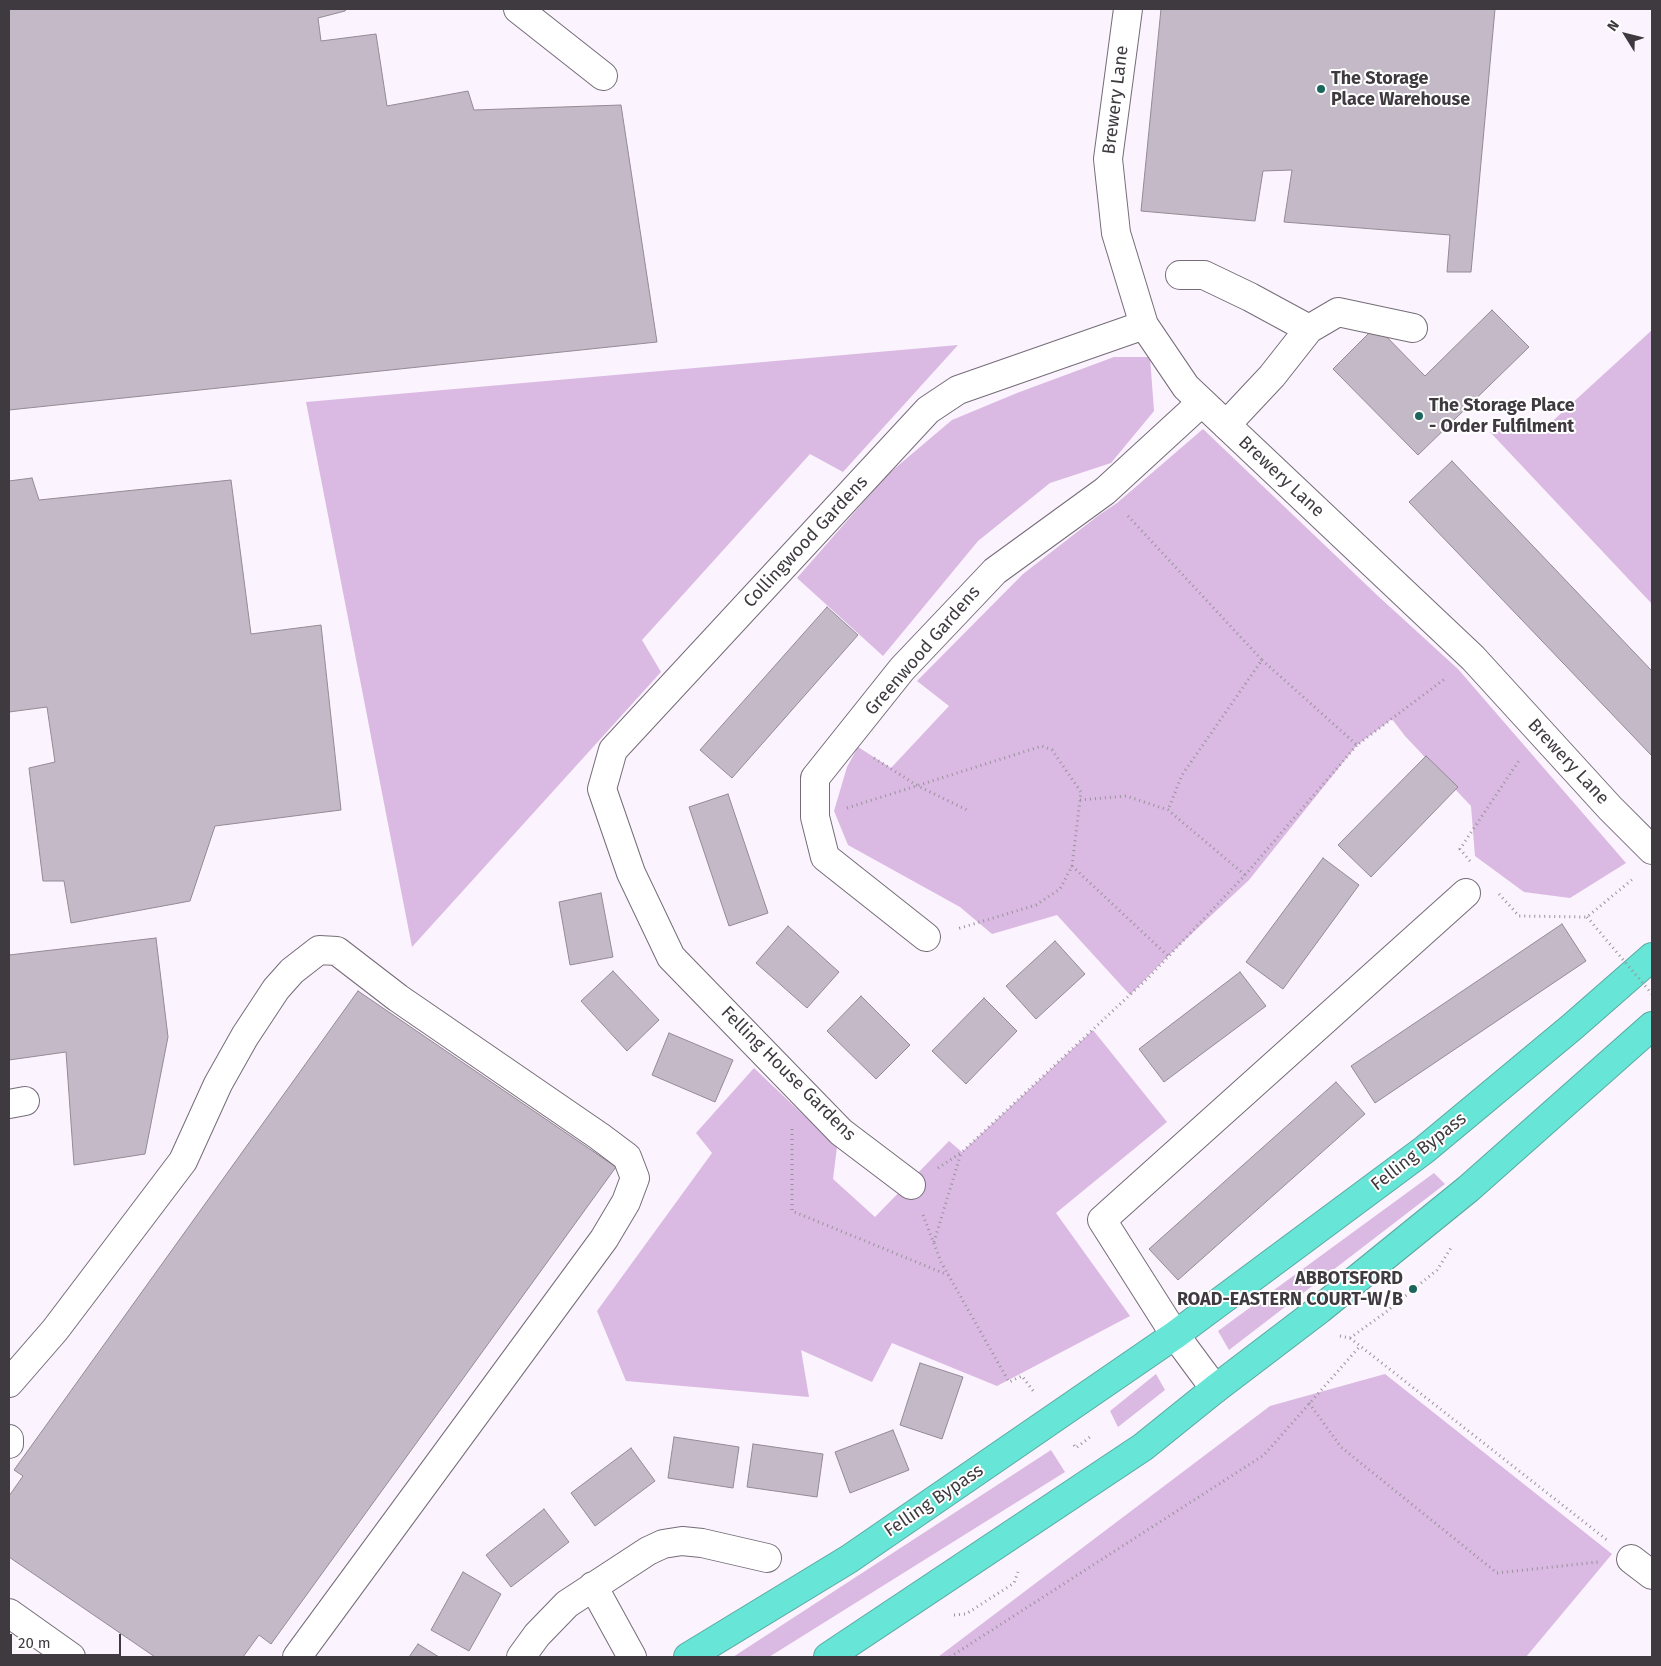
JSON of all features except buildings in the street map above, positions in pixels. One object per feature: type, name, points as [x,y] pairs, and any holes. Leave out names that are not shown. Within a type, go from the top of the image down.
[{"type":"highway","name":"Felling Bypass","points":[[688,1657],[849,1559],[1175,1335],[1424,1150],[1572,1027],[1652,957]]},
{"type":"highway","points":[[828,1657],[1125,1459],[1320,1309],[1468,1189],[1652,1026]]},
{"type":"street","points":[[518,9],[603,76]]},
{"type":"street","name":"Brewery Lane","points":[[1128,9],[1108,159],[1116,233],[1144,324],[1186,387],[1473,658],[1610,808],[1652,850]]},
{"type":"street","points":[[1180,275],[1204,275],[1309,328]]},
{"type":"street","points":[[1226,425],[1272,376],[1309,328],[1338,312],[1413,328]]},
{"type":"street","name":"Collingwood Gardens","points":[[671,957],[631,872],[602,789],[613,750],[928,410],[958,390],[1144,324]]},
{"type":"street","name":"Greenwood Gardens","points":[[926,937],[825,856],[815,817],[815,778],[902,669],[995,570],[1105,491],[1202,402]]},
{"type":"street","points":[[1214,1389],[1175,1335],[1102,1220],[1475,885]]},
{"type":"street","points":[[9,1383],[55,1330],[183,1162],[218,1084],[245,1036],[276,989],[292,970],[319,950],[336,951],[398,998],[599,1136],[627,1158],[635,1178],[626,1202],[604,1239],[297,1657]]},
{"type":"street","name":"Felling House Gardens","points":[[671,957],[841,1132],[911,1185]]},
{"type":"street","points":[[9,1439],[9,1444]]},
{"type":"street","points":[[520,1657],[537,1635],[567,1604],[648,1551],[663,1544],[682,1541],[702,1543],[767,1558]]},
{"type":"street","points":[[1631,1558],[1652,1575]]},
{"type":"street","points":[[593,1586],[632,1657]]},
{"type":"street","points":[[9,1612],[71,1657]]},
{"type":"path","points":[[1105,491],[1262,660],[1357,745]]},
{"type":"path","points":[[1125,1459],[1102,1427],[1076,1448],[1022,1376],[1009,1382],[941,1262],[911,1185],[962,1152],[1150,977],[1245,875],[1357,745],[1473,658]]},
{"type":"path","points":[[1168,810],[1182,775],[1262,660]]},
{"type":"path","points":[[1539,731],[1460,849],[1475,885],[1519,916],[1587,917],[1638,874]]},
{"type":"path","points":[[846,740],[918,786],[967,810]]},
{"type":"path","points":[[815,817],[1042,746],[1052,750],[1081,792],[1072,866],[1060,889],[1036,905],[926,937]]},
{"type":"path","points":[[1080,800],[1126,796],[1168,810],[1245,875]]},
{"type":"path","points":[[1072,866],[1168,956]]},
{"type":"path","points":[[1587,917],[1652,994]]},
{"type":"path","points":[[792,1081],[792,1211],[948,1275]]},
{"type":"path","points":[[934,1244],[962,1152]]},
{"type":"path","points":[[1350,1338],[1631,1558]]},
{"type":"path","points":[[950,1657],[1264,1455],[1360,1346]]},
{"type":"path","points":[[1309,1404],[1341,1447],[1497,1572],[1631,1558]]},
{"type":"shaded area","points":[[1652,330],[1652,604],[1490,432],[1545,428]]},
{"type":"shaded area","points":[[958,345],[843,472],[810,454],[642,640],[661,672],[412,947],[306,402]]},
{"type":"shaded area","points":[[1114,357],[1150,357],[1154,411],[1111,463],[1050,483],[978,541],[883,656],[797,578],[887,475],[952,420],[1017,393]]},
{"type":"shaded area","points":[[1203,429],[1378,596],[1458,669],[1626,863],[1570,898],[1524,892],[1475,856],[1471,806],[1405,736],[1392,719],[1357,745],[1249,880],[1168,956],[1130,995],[1057,915],[992,934],[960,907],[848,845],[834,811],[847,767],[858,747],[891,768],[949,706],[917,681],[1023,574],[1117,503]]},
{"type":"shaded area","points":[[1093,1030],[1167,1122],[1056,1213],[1130,1316],[997,1386],[892,1343],[872,1382],[801,1350],[809,1397],[626,1381],[597,1311],[712,1153],[696,1133],[754,1068],[837,1147],[833,1179],[875,1217],[949,1141],[962,1152]]},
{"type":"shaded area","points":[[1434,1173],[1445,1184],[1229,1350],[1218,1331]]},
{"type":"shaded area","points":[[1156,1374],[1165,1390],[1118,1427],[1110,1411]]},
{"type":"shaded area","points":[[1385,1374],[1612,1554],[1526,1657],[938,1657],[1270,1406]]},
{"type":"shaded area","points":[[1051,1450],[1065,1472],[769,1657],[733,1657]]},
{"type":"place","name":"The Storage Place Warehouse","points":[[1321,89]]},
{"type":"place","name":"The Storage Place - Order Fulfilment","points":[[1419,416]]},
{"type":"place","name":"ABBOTSFORD ROAD-EASTERN COURT-W/B","points":[[1413,1289]]}]
